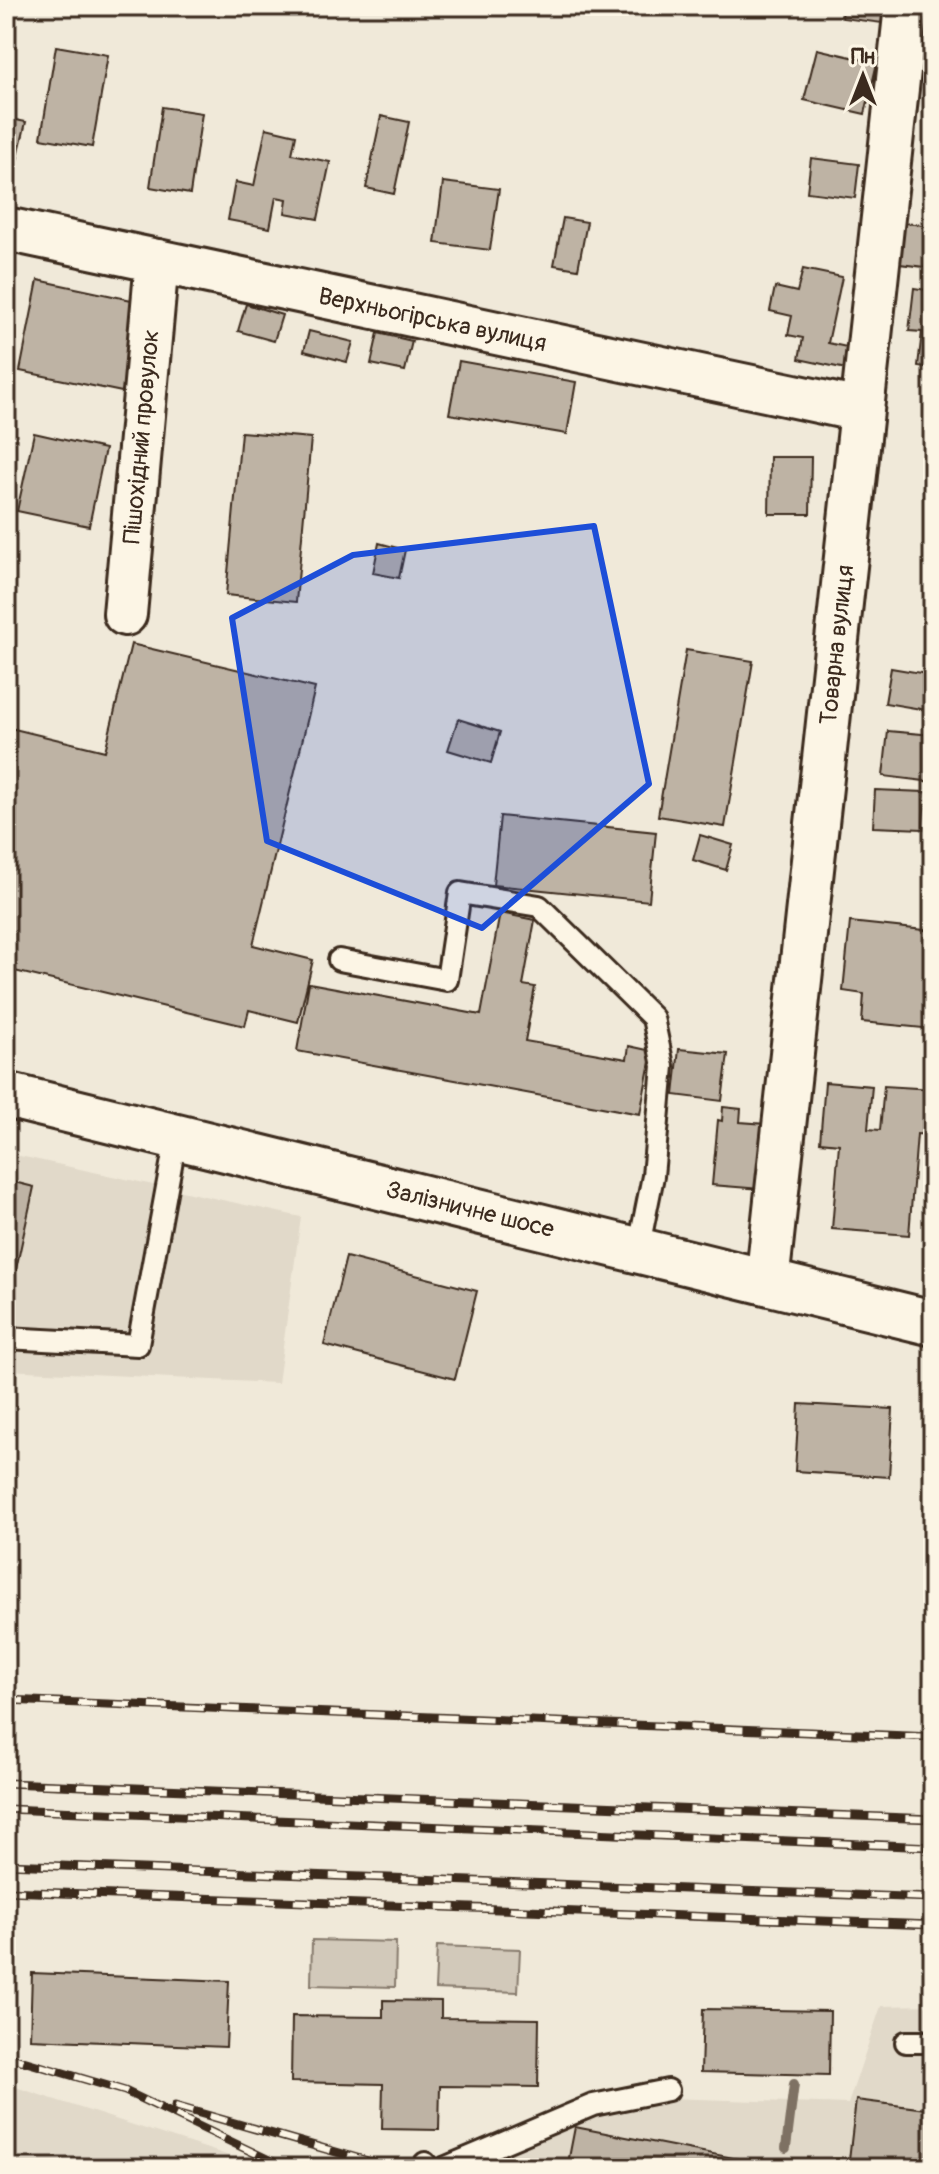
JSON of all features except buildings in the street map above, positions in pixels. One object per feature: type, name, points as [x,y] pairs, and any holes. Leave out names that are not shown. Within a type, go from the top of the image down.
[{"type":"street","name":"Товарна вулиця","points":[[767,1283],[906,6]]},
{"type":"street","name":"Верхньогірська вулиця","points":[[6,229],[860,410]]},
{"type":"street","name":"Пішохідний провулок","points":[[125,614],[157,261]]},
{"type":"street","name":"Залізничне шосе","points":[[6,1095],[933,1323]]},
{"type":"lane","points":[[339,960],[447,980],[460,893],[539,906],[653,1018],[663,1066],[653,1176],[638,1251]]},
{"type":"lane","points":[[6,1338],[138,1345],[176,1138]]},
{"type":"lane","points":[[906,2042],[933,2042]]},
{"type":"lane","points":[[431,2166],[593,2105],[668,2090]]},
{"type":"highlighted area","points":[[594,526],[649,784],[482,928],[267,841],[232,618],[353,555]]},
{"type":"shaded area","points":[[6,1153],[301,1217],[278,1383],[6,1370]]},
{"type":"shaded area","points":[[312,1940],[396,1942],[395,1987],[311,1985]]},
{"type":"shaded area","points":[[437,1946],[520,1949],[518,1992],[435,1989]]},
{"type":"shaded area","points":[[933,2005],[933,2168],[465,2168],[570,2123],[667,2098],[848,2104],[881,2006]]},
{"type":"shaded area","points":[[6,2084],[239,2159],[237,2168],[6,2168]]},
{"type":"waterway","points":[[786,2148],[794,2084]]},
{"type":"railway","points":[[6,1700],[933,1737]]},
{"type":"railway","points":[[6,1783],[933,1819]]},
{"type":"railway","points":[[6,1809],[933,1847]]},
{"type":"railway","points":[[6,1864],[933,1898]]},
{"type":"railway","points":[[6,1891],[933,1925]]},
{"type":"railway","points":[[6,2056],[125,2091],[286,2168]]},
{"type":"railway","points":[[175,2106],[392,2168]]}]
